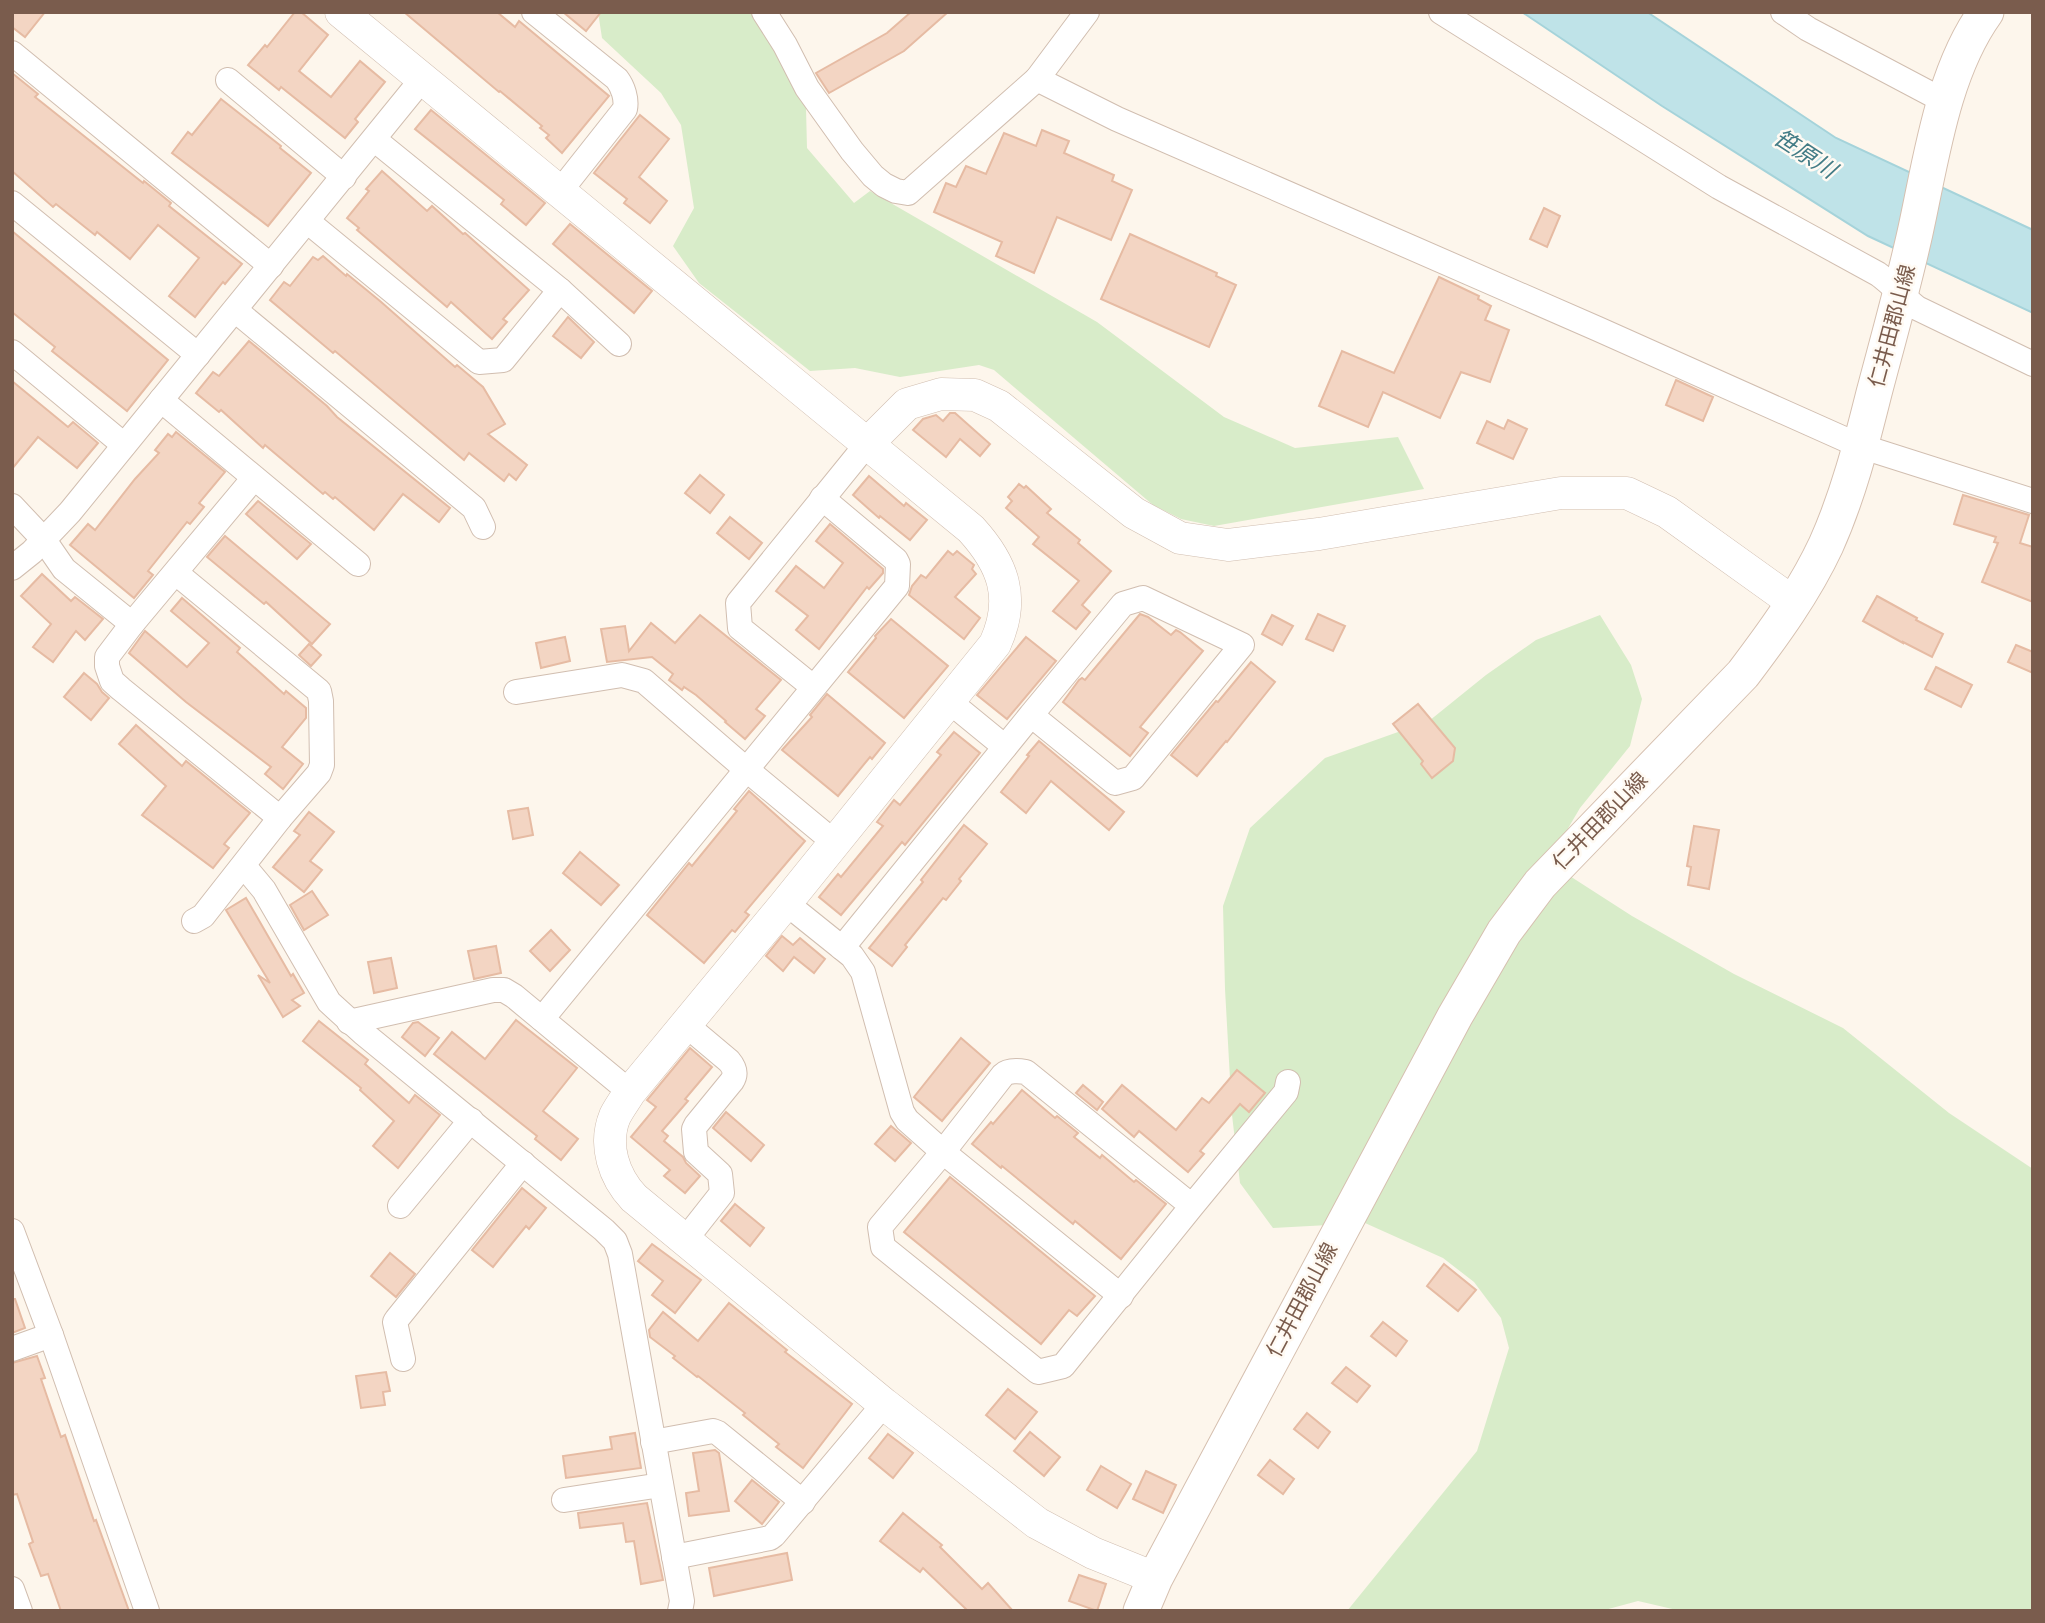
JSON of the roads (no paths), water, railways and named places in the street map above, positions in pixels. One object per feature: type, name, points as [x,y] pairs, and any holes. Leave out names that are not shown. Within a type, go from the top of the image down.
[{"type":"main road","name":"仁井田郡山線","points":[[1141,1611],[1154,1578],[1448,1028],[1504,932],[1540,884],[1742,674],[1794,603],[1825,547],[1843,505],[1860,446],[1902,288],[1944,110],[1962,55],[1986,12]]},
{"type":"street","points":[[341,12],[971,529],[985,544],[1001,573],[1005,610],[992,649],[630,1092],[612,1125],[611,1152],[616,1174],[634,1199],[884,1404],[1037,1524],[1093,1553],[1154,1578]]},
{"type":"street","points":[[534,12],[617,79],[622,85],[626,105],[561,190]]},
{"type":"street","points":[[764,12],[807,88],[852,151],[873,176],[896,191],[908,193],[1037,79],[1087,12]]},
{"type":"street","points":[[1441,12],[1720,187],[1902,288],[1917,308],[2033,364]]},
{"type":"street","points":[[1783,12],[1944,110]]},
{"type":"street","points":[[12,53],[271,266]]},
{"type":"street","points":[[12,568],[32,552],[69,512],[424,78]]},
{"type":"street","points":[[1037,79],[1117,119],[1860,446],[2033,501]]},
{"type":"street","points":[[228,80],[344,177]]},
{"type":"street","points":[[375,140],[560,290],[619,344]]},
{"type":"street","points":[[12,203],[198,355]]},
{"type":"street","points":[[307,221],[478,362],[503,360],[560,290]]},
{"type":"street","points":[[234,310],[474,508],[483,527]]},
{"type":"street","points":[[12,352],[124,445]]},
{"type":"street","points":[[813,687],[740,628],[738,603],[867,444],[908,404],[941,394],[975,395],[999,406],[1134,513],[1180,538],[1228,545],[1319,534],[1561,493],[1627,493],[1667,512],[1794,603]]},
{"type":"street","points":[[161,400],[358,564]]},
{"type":"street","points":[[254,478],[132,624],[107,657],[107,666],[113,681],[280,818]]},
{"type":"street","points":[[542,1019],[897,586],[896,560],[822,498]]},
{"type":"street","points":[[12,506],[44,540],[64,569],[132,624]]},
{"type":"street","points":[[176,573],[321,695],[322,765],[319,773],[203,916],[194,921]]},
{"type":"street","points":[[842,948],[1031,715],[1123,604],[1143,598],[1242,645],[1133,778],[1115,783],[1031,715]]},
{"type":"street","points":[[516,692],[622,675],[640,679],[834,842]]},
{"type":"street","points":[[950,702],[1005,747]]},
{"type":"street","points":[[244,866],[264,890],[329,1002],[615,1241],[620,1254],[682,1601],[680,1611]]},
{"type":"street","points":[[786,902],[852,956],[863,972],[904,1116],[943,1152],[1121,1296]]},
{"type":"street","points":[[349,1021],[498,989],[514,996],[630,1092]]},
{"type":"street","points":[[685,1024],[729,1061],[735,1072],[732,1081],[694,1129],[696,1152],[720,1174],[722,1193],[685,1240]]},
{"type":"street","points":[[1192,1206],[1026,1072],[1006,1073],[880,1227],[883,1247],[1027,1364],[1038,1372],[1063,1366],[1286,1092],[1288,1082]]},
{"type":"street","points":[[400,1206],[471,1120]]},
{"type":"street","points":[[403,1359],[395,1322],[523,1163]]},
{"type":"street","points":[[12,1231],[147,1611]]},
{"type":"street","points":[[12,1349],[51,1335]]},
{"type":"street","points":[[674,1557],[770,1538],[884,1404]]},
{"type":"street","points":[[653,1442],[718,1433],[803,1502]]},
{"type":"street","points":[[564,1500],[661,1485]]},
{"type":"street","points":[[12,1589],[20,1611]]},
{"type":"water","name":"笹原川","points":[[1522,12],[1647,12],[1836,138],[2033,230],[2033,313],[1868,236],[1662,106]]}]
